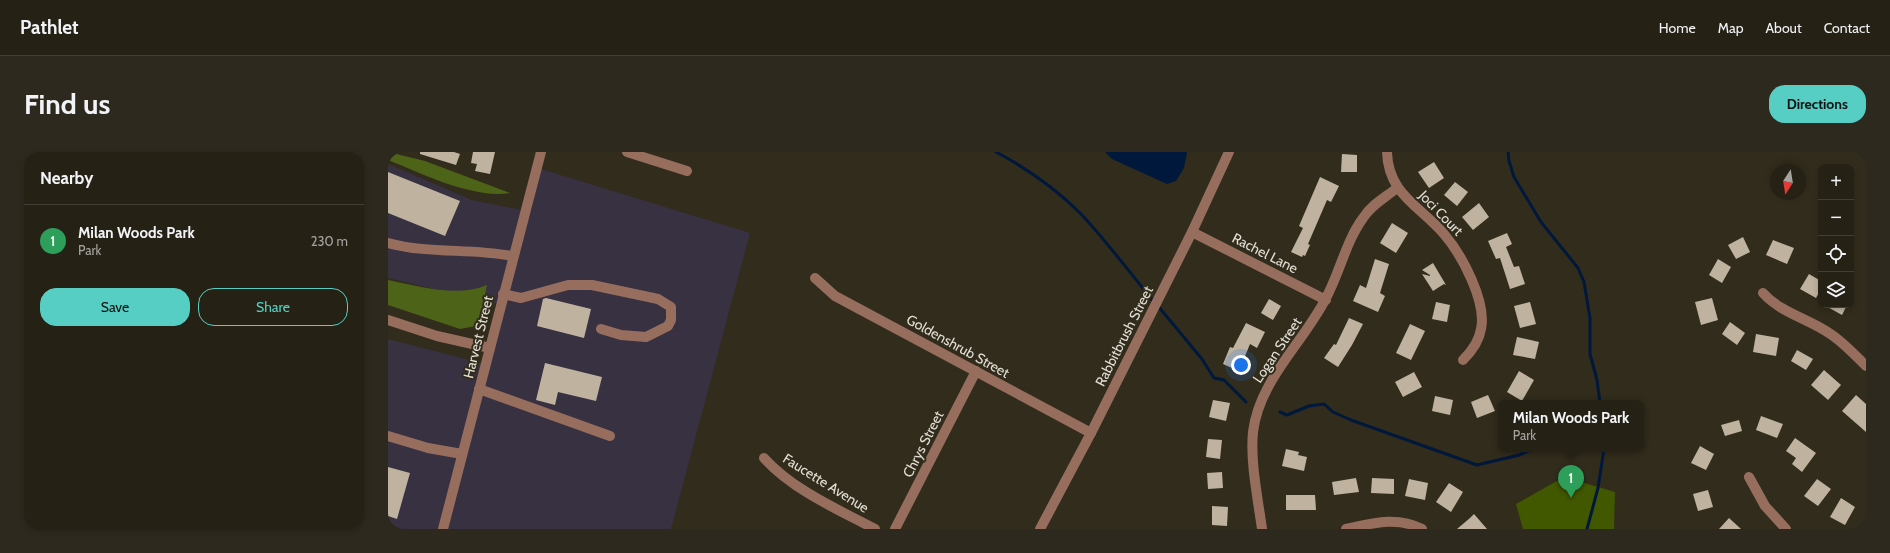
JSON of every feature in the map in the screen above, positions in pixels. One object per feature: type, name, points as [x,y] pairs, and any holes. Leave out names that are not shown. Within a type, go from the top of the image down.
[{"type":"street","name":"Harvest Street","points":[[443,529],[490,348],[512,256],[540,152]]},
{"type":"street","points":[[627,152],[687,171]]},
{"type":"street","name":"Rabbitbrush Street","points":[[1040,529],[1091,433],[1192,232],[1229,152]]},
{"type":"street","name":"Joci Court","points":[[1387,152],[1390,173],[1397,188],[1452,244],[1464,263],[1474,287],[1479,302],[1482,327],[1479,339],[1472,351],[1463,360]]},
{"type":"street","name":"Logan Street","points":[[1262,529],[1253,451],[1253,432],[1257,414],[1272,379],[1308,330],[1326,300],[1348,242],[1361,220],[1371,208],[1397,188]]},
{"type":"street","name":"Rachel Lane","points":[[1192,232],[1326,300]]},
{"type":"street","points":[[388,243],[407,248],[486,252],[512,256]]},
{"type":"street","name":"Goldenshrub Street","points":[[816,278],[835,296],[1091,433]]},
{"type":"street","points":[[503,294],[521,298],[568,285],[592,285],[658,299],[671,307],[671,320],[668,326],[646,337],[621,335],[601,329]]},
{"type":"street","points":[[1763,293],[1771,302],[1829,333],[1842,342],[1866,366]]},
{"type":"street","points":[[388,320],[437,336],[490,348]]},
{"type":"street","name":"Chrys Street","points":[[895,529],[976,371]]},
{"type":"street","points":[[479,389],[610,436]]},
{"type":"street","points":[[388,436],[428,448],[462,454]]},
{"type":"street","name":"Faucette Avenue","points":[[764,458],[778,472],[827,503],[875,529]]},
{"type":"street","points":[[1749,477],[1765,506],[1786,529]]},
{"type":"street","points":[[1346,529],[1368,523],[1388,521],[1401,522],[1422,529]]},
{"type":"shaded area","points":[[388,164],[472,200],[531,212],[541,169],[750,233],[671,529],[388,529],[388,339],[489,365],[505,306],[388,278]]},
{"type":"green space","points":[[388,152],[425,161],[510,193],[496,194],[480,192],[448,184],[388,160]]},
{"type":"green space","points":[[388,280],[425,288],[450,291],[463,291],[487,285],[476,326],[460,329],[388,305]]},
{"type":"green space","points":[[1564,477],[1615,492],[1614,529],[1523,529],[1516,504]]},
{"type":"water","points":[[1105,152],[1187,152],[1184,168],[1176,181],[1167,184],[1112,159]]},
{"type":"building","points":[[420,152],[454,152],[460,154],[456,165],[420,154]]},
{"type":"building","points":[[473,152],[495,152],[490,174],[475,171],[477,164],[471,163]]},
{"type":"building","points":[[1342,154],[1357,155],[1357,172],[1341,172]]},
{"type":"building","points":[[1434,162],[1444,178],[1429,188],[1418,172]]},
{"type":"building","points":[[388,172],[460,201],[445,236],[388,213]]},
{"type":"building","points":[[1320,177],[1339,186],[1331,202],[1327,200],[1308,244],[1310,245],[1305,256],[1303,255],[1302,257],[1291,252],[1303,228],[1299,226]]},
{"type":"building","points":[[1455,182],[1468,192],[1457,206],[1444,195]]},
{"type":"building","points":[[1479,203],[1489,217],[1473,230],[1462,217]]},
{"type":"building","points":[[1392,223],[1408,233],[1396,253],[1380,243]]},
{"type":"building","points":[[1507,233],[1512,244],[1506,247],[1514,267],[1519,266],[1525,284],[1510,289],[1500,258],[1496,259],[1488,241]]},
{"type":"building","points":[[1743,237],[1750,252],[1736,259],[1728,245]]},
{"type":"building","points":[[1773,240],[1794,248],[1787,264],[1766,255]]},
{"type":"building","points":[[1375,259],[1389,264],[1380,293],[1385,296],[1378,312],[1353,301],[1360,285],[1366,288]]},
{"type":"building","points":[[1718,259],[1731,267],[1722,283],[1709,275]]},
{"type":"building","points":[[1433,263],[1446,285],[1444,284],[1433,291],[1422,274],[1430,275],[1422,270]]},
{"type":"building","points":[[1809,274],[1818,279],[1818,294],[1816,298],[1800,289]]},
{"type":"building","points":[[546,298],[591,309],[584,338],[537,326],[543,299]]},
{"type":"building","points":[[1712,298],[1718,320],[1701,325],[1695,302]]},
{"type":"building","points":[[1269,299],[1281,306],[1273,320],[1261,313]]},
{"type":"building","points":[[1436,302],[1450,305],[1447,322],[1432,319]]},
{"type":"building","points":[[1530,302],[1536,324],[1520,328],[1514,306]]},
{"type":"building","points":[[1829,308],[1846,308],[1842,315]]},
{"type":"building","points":[[1349,318],[1363,324],[1338,367],[1324,358],[1334,344],[1336,345]]},
{"type":"building","points":[[1730,322],[1745,333],[1737,345],[1722,334]]},
{"type":"building","points":[[1246,323],[1265,332],[1257,348],[1250,344],[1239,371],[1223,364],[1230,347],[1233,348]]},
{"type":"building","points":[[1410,324],[1425,331],[1411,360],[1396,353]]},
{"type":"building","points":[[1756,334],[1779,338],[1776,356],[1753,352]]},
{"type":"building","points":[[1517,337],[1539,342],[1535,359],[1513,355]]},
{"type":"building","points":[[1797,350],[1813,359],[1806,370],[1791,361]]},
{"type":"building","points":[[545,363],[602,377],[596,401],[558,392],[555,405],[536,400]]},
{"type":"building","points":[[1824,370],[1841,385],[1828,400],[1811,385]]},
{"type":"building","points":[[1519,371],[1534,380],[1523,400],[1507,392]]},
{"type":"building","points":[[1414,372],[1422,387],[1403,397],[1395,382]]},
{"type":"building","points":[[1488,395],[1495,411],[1477,418],[1471,402]]},
{"type":"building","points":[[1856,395],[1866,404],[1866,432],[1842,411]]},
{"type":"building","points":[[1435,396],[1453,400],[1450,415],[1432,411]]},
{"type":"building","points":[[1213,400],[1230,403],[1226,421],[1209,417]]},
{"type":"building","points":[[1761,416],[1783,424],[1777,438],[1756,430]]},
{"type":"building","points":[[1739,420],[1742,431],[1725,436],[1721,425]]},
{"type":"building","points":[[1795,438],[1816,453],[1802,472],[1792,464],[1796,458],[1786,451]]},
{"type":"building","points":[[1208,439],[1222,440],[1220,459],[1206,457]]},
{"type":"building","points":[[1700,446],[1714,454],[1706,470],[1691,463]]},
{"type":"building","points":[[1286,449],[1299,452],[1298,455],[1307,457],[1304,471],[1282,466]]},
{"type":"building","points":[[388,467],[410,473],[397,519],[388,516]]},
{"type":"building","points":[[1222,472],[1223,488],[1208,489],[1207,473]]},
{"type":"building","points":[[1356,478],[1359,492],[1334,495],[1332,482]]},
{"type":"building","points":[[1372,478],[1394,479],[1394,494],[1371,493]]},
{"type":"building","points":[[1409,479],[1428,483],[1425,500],[1405,496]]},
{"type":"building","points":[[1817,479],[1831,489],[1818,506],[1804,496]]},
{"type":"building","points":[[1449,483],[1463,492],[1451,512],[1436,502]]},
{"type":"building","points":[[1708,490],[1713,507],[1698,511],[1693,494]]},
{"type":"building","points":[[1286,495],[1315,495],[1316,510],[1286,510]]},
{"type":"building","points":[[1841,498],[1855,507],[1845,525],[1830,517]]},
{"type":"building","points":[[1212,506],[1228,507],[1227,526],[1212,525]]},
{"type":"building","points":[[1474,514],[1487,529],[1457,529],[1470,518]]},
{"type":"building","points":[[1729,518],[1741,529],[1719,529]]},
{"type":"waterway","points":[[996,152],[1040,179],[1061,195],[1080,213],[1154,302]]},
{"type":"waterway","points":[[1508,152],[1514,177],[1541,222],[1578,268],[1584,282],[1590,318],[1590,354],[1597,380],[1600,400]]},
{"type":"waterway","points":[[1158,306],[1202,359],[1214,378],[1224,380],[1246,402]]},
{"type":"waterway","points":[[1280,412],[1287,415],[1309,406],[1324,404],[1333,412],[1351,420],[1477,465],[1526,452]]},
{"type":"waterway","points":[[1587,529],[1598,488],[1604,452]]},
{"type":"place","name":"Milan Woods Park","points":[[1571,498]]}]
